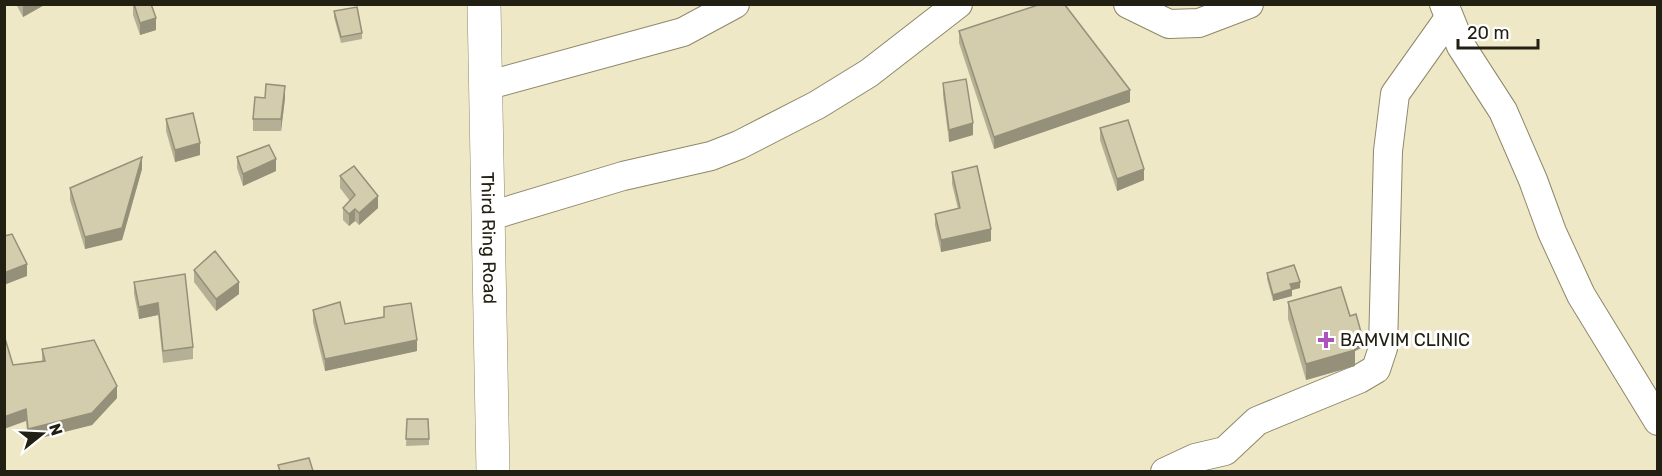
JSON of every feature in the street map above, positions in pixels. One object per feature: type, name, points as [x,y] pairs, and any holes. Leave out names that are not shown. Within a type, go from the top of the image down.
[{"type":"street","name":"Third Ring Road","points":[[484,4],[493,471]]},
{"type":"street","points":[[485,86],[683,32],[735,4]]},
{"type":"street","points":[[487,217],[623,176],[711,156],[739,145],[817,105],[868,73],[958,4]]},
{"type":"street","points":[[1128,4],[1169,24],[1198,23],[1249,4]]},
{"type":"street","points":[[1447,11],[1461,46],[1503,111],[1552,232],[1581,295],[1658,421]]},
{"type":"street","points":[[1165,471],[1195,458],[1225,452],[1257,421],[1359,379],[1376,369],[1383,348],[1388,151],[1395,94],[1447,11]]},
{"type":"building","points":[[134,4],[151,4],[156,18],[140,23]]},
{"type":"building","points":[[1041,4],[1065,5],[1130,90],[994,137],[959,31]]},
{"type":"building","points":[[357,7],[362,33],[341,37],[334,11]]},
{"type":"building","points":[[966,79],[973,123],[949,130],[943,83]]},
{"type":"building","points":[[266,84],[285,86],[281,119],[253,119],[255,97],[265,98]]},
{"type":"building","points":[[193,113],[200,143],[175,150],[166,119]]},
{"type":"building","points":[[1128,120],[1144,169],[1117,179],[1100,128]]},
{"type":"building","points":[[269,145],[276,159],[243,174],[237,157]]},
{"type":"building","points":[[142,157],[122,228],[85,237],[70,188]]},
{"type":"building","points":[[354,166],[378,196],[359,213],[355,209],[349,214],[343,208],[355,195],[340,176]]},
{"type":"building","points":[[977,166],[991,229],[941,240],[935,214],[960,208],[952,172]]},
{"type":"building","points":[[12,234],[27,264],[4,273],[4,236]]},
{"type":"building","points":[[215,251],[239,282],[216,299],[194,270]]},
{"type":"building","points":[[1294,265],[1300,282],[1290,284],[1292,289],[1273,295],[1267,273]]},
{"type":"building","points":[[185,274],[193,347],[163,351],[158,303],[139,307],[134,282]]},
{"type":"building","name":"BAMVIM CLINIC","points":[[1341,287],[1350,316],[1356,314],[1361,332],[1351,336],[1355,350],[1306,364],[1288,302]]},
{"type":"building","points":[[340,302],[345,324],[384,317],[384,307],[411,303],[417,340],[325,359],[313,310]]},
{"type":"building","points":[[4,335],[13,365],[45,361],[42,349],[94,340],[117,386],[92,413],[28,429],[26,409],[4,417]]},
{"type":"building","points":[[407,419],[428,419],[429,439],[406,439]]},
{"type":"building","points":[[309,458],[313,471],[280,471],[278,465]]},
{"type":"place","name":"BAMVIM CLINIC","points":[[1326,340]]}]
